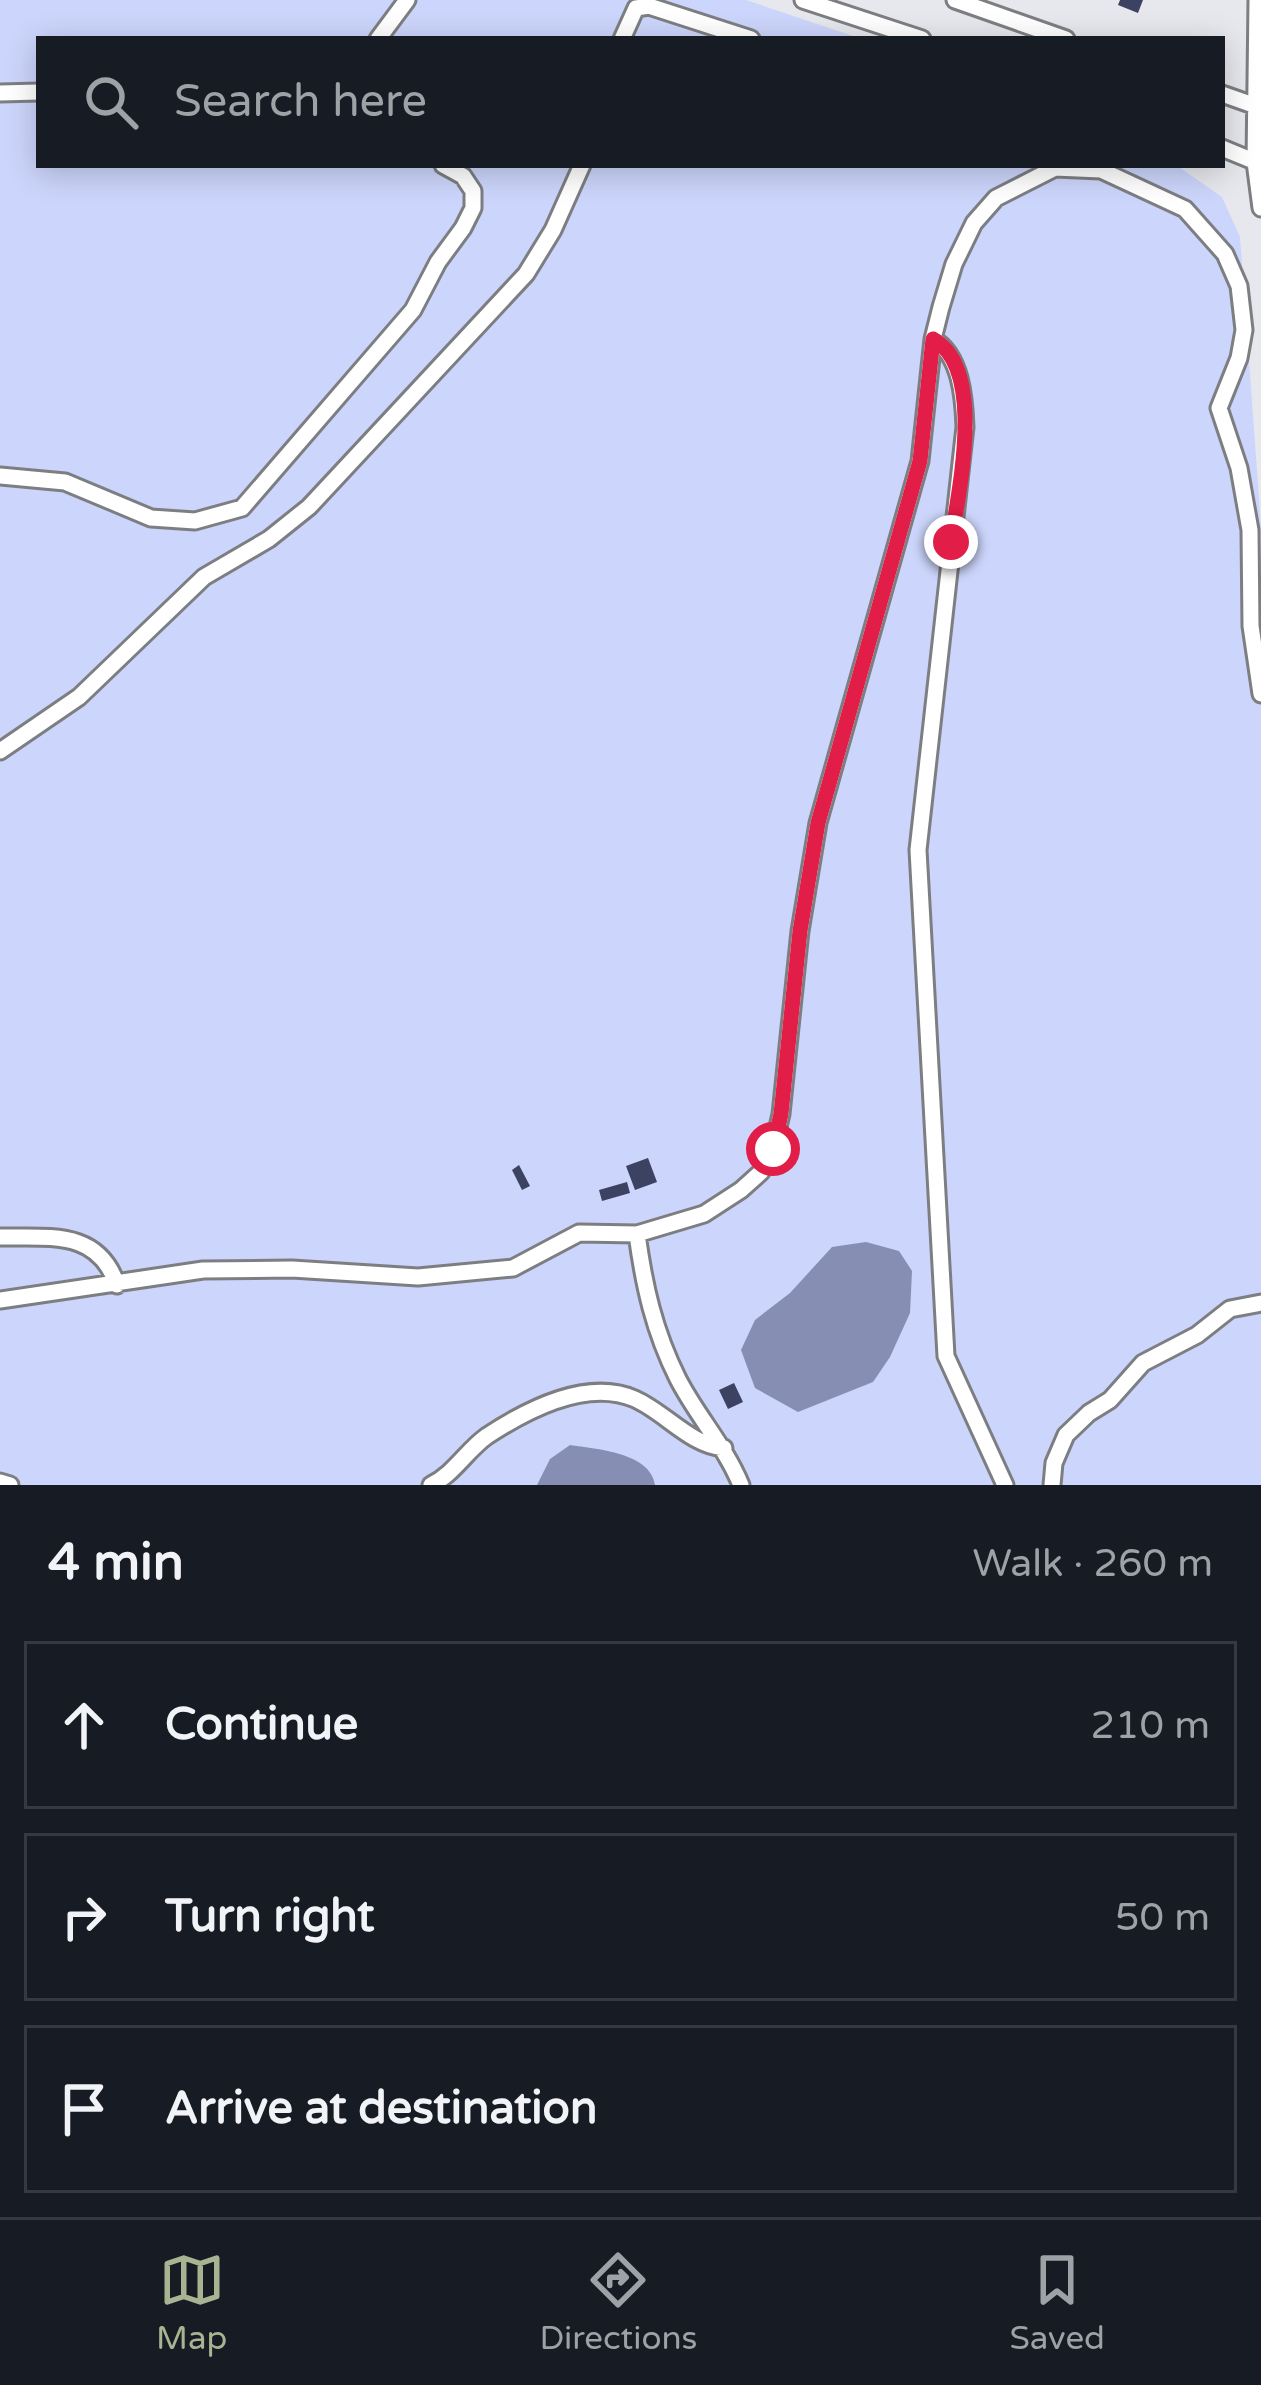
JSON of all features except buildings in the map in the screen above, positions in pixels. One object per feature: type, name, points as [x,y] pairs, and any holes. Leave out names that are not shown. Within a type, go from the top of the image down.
[{"type":"lane","points":[[380,36],[407,0]]},
{"type":"lane","points":[[803,0],[913,36]]},
{"type":"lane","points":[[955,0],[1057,36]]},
{"type":"lane","points":[[1257,0],[1261,208]]},
{"type":"lane","points":[[623,36],[636,8],[645,3],[742,36]]},
{"type":"lane","points":[[0,93],[36,92]]},
{"type":"lane","points":[[1225,95],[1256,106]]},
{"type":"lane","points":[[1225,149],[1258,163]]},
{"type":"lane","points":[[0,476],[65,482],[152,518],[195,521],[242,508],[413,310],[438,262],[463,228],[473,208],[473,191],[463,176],[448,168]]},
{"type":"lane","points":[[0,751],[79,697],[204,578],[309,507],[526,274],[553,230],[581,168]]},
{"type":"lane","points":[[0,1300],[203,1270],[292,1269],[418,1277],[513,1268],[579,1233],[637,1234],[704,1214],[761,1172],[773,1149],[781,1114],[800,931],[818,823],[920,461],[933,339],[954,264],[974,223],[996,198],[1052,168]]},
{"type":"lane","points":[[1069,168],[1100,170],[1185,209],[1226,254],[1239,286],[1244,331],[1219,408],[1239,468],[1250,530],[1251,626],[1261,694]]},
{"type":"lane","points":[[933,339],[944,345],[954,365],[964,399],[965,427],[919,850],[946,1356],[1005,1485]]},
{"type":"lane","points":[[637,1234],[650,1316],[680,1382],[724,1448],[741,1485]]},
{"type":"lane","points":[[0,1237],[67,1239],[91,1247],[109,1261],[117,1285]]},
{"type":"lane","points":[[1052,1485],[1054,1463],[1066,1435],[1110,1400],[1143,1363],[1197,1335],[1230,1309],[1261,1303]]},
{"type":"lane","points":[[431,1485],[485,1437],[538,1408],[583,1392],[620,1392],[706,1446],[724,1448]]},
{"type":"lane","points":[[0,1482],[10,1485]]},
{"type":"shaded area","points":[[0,0],[746,0],[853,36],[36,36],[36,168],[1180,168],[1222,197],[1240,237],[1261,526],[1261,1485],[0,1485]]},
{"type":"shaded area","points":[[866,1242],[899,1251],[912,1271],[910,1313],[873,1382],[798,1412],[755,1388],[741,1350],[755,1320],[790,1293],[832,1247]]},
{"type":"shaded area","points":[[570,1445],[633,1459],[651,1474],[655,1485],[537,1485],[550,1459]]},
{"type":"route","points":[[773,1149],[818,823],[920,461],[933,339],[944,345],[964,399],[951,542]]}]
